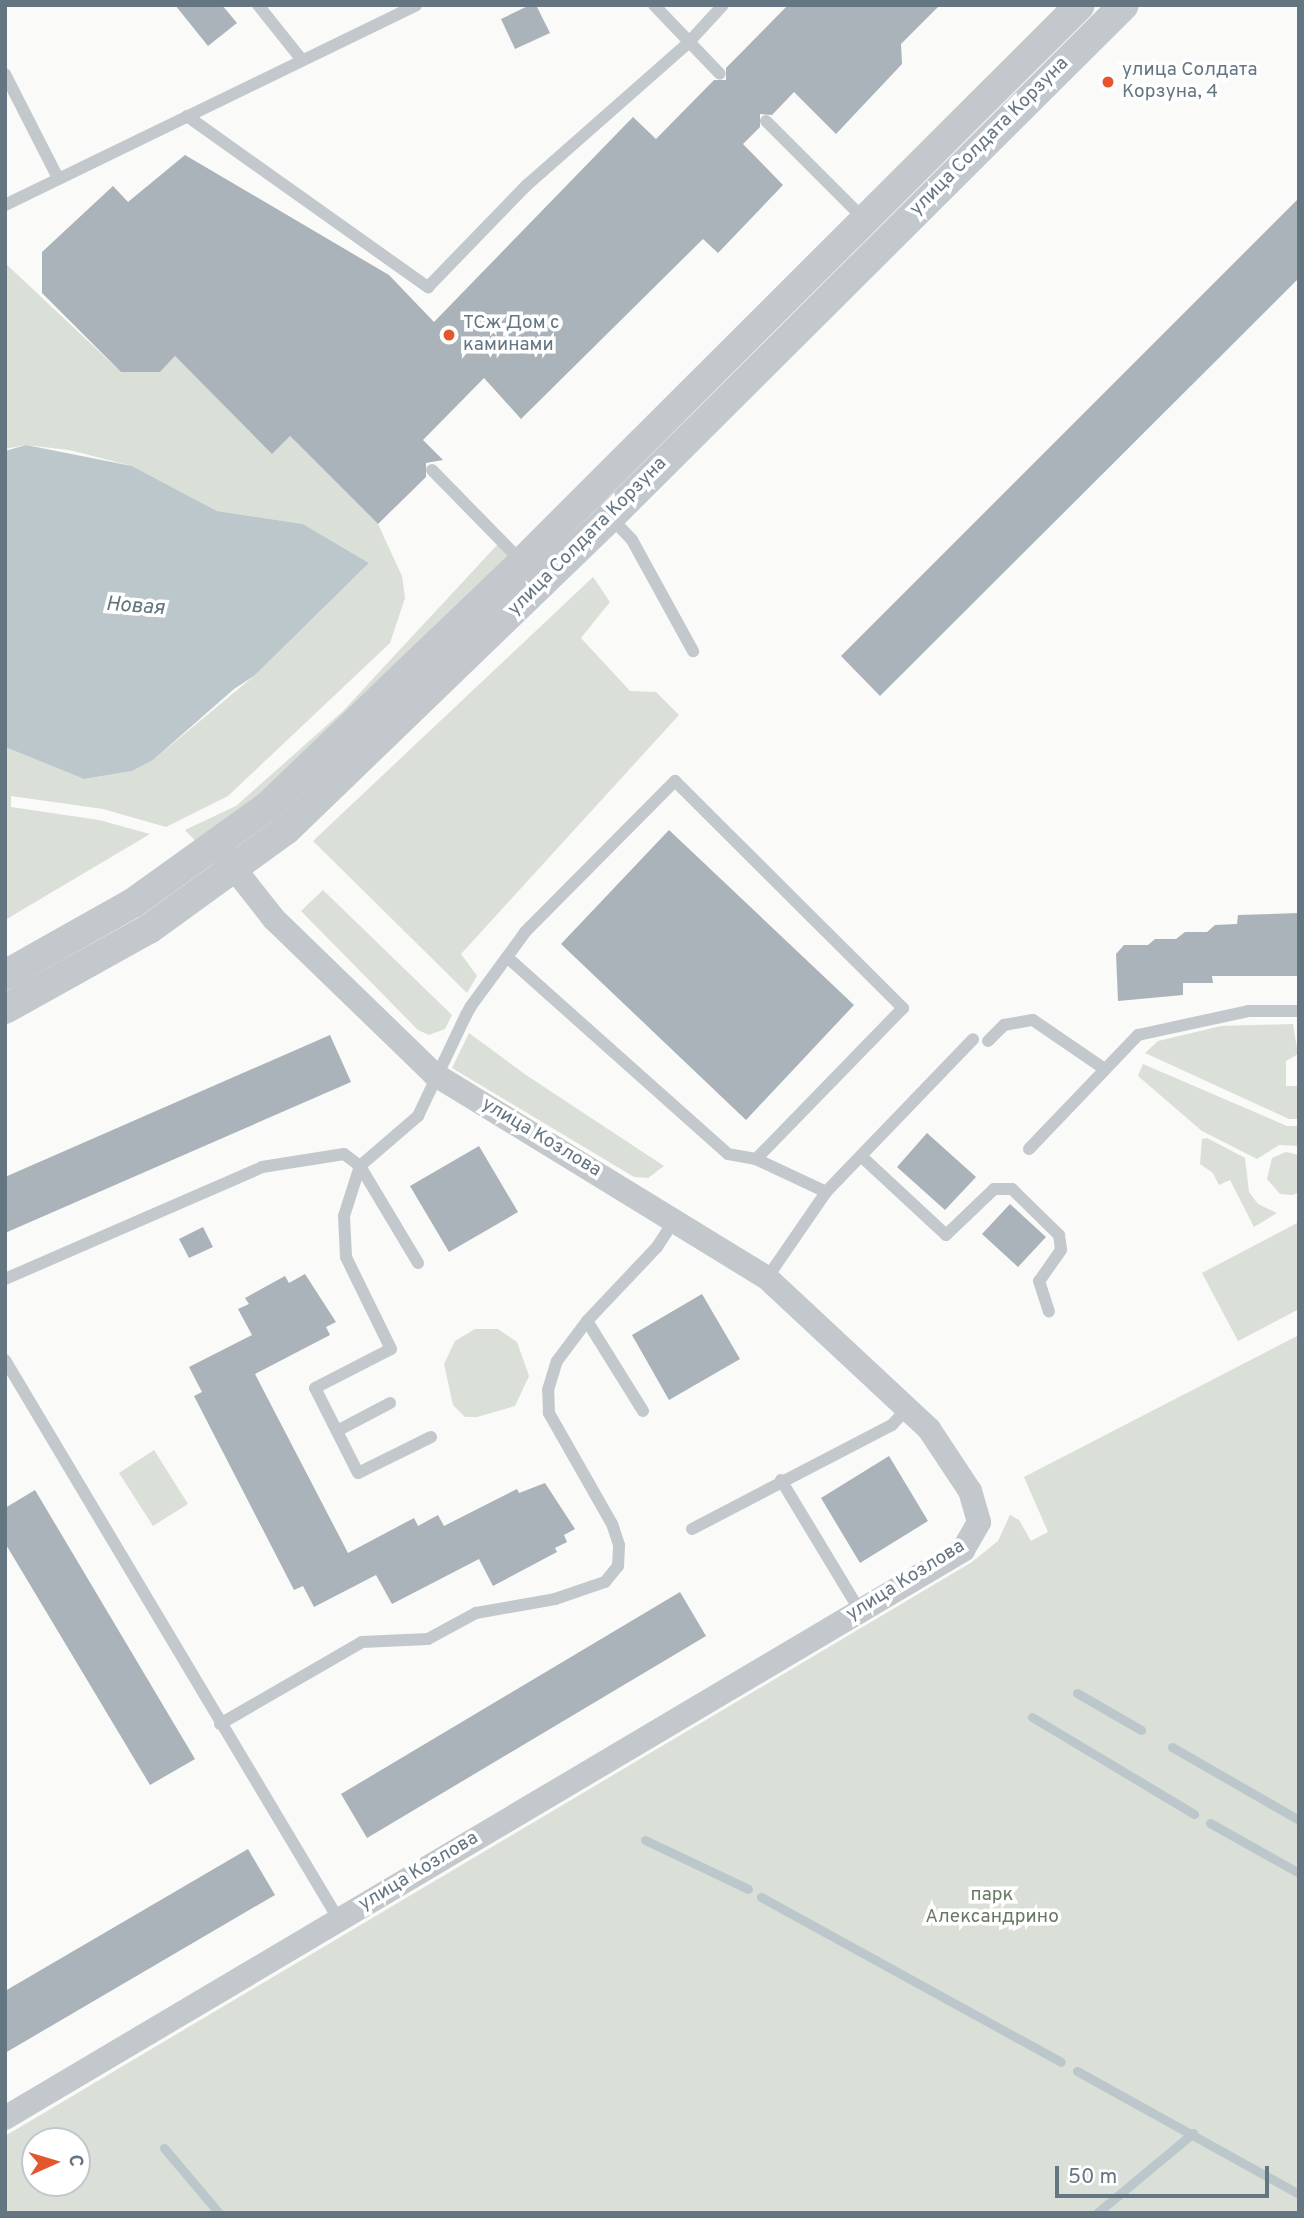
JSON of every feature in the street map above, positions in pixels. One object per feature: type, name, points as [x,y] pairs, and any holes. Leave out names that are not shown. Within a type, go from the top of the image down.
[{"type":"street","name":"улица Солдата Корзуна","points":[[5,1009],[149,929],[235,871],[330,790],[864,219],[1080,5]]},
{"type":"street","name":"улица Солдата Корзуна","points":[[5,975],[133,903],[217,846],[533,572],[610,517],[1124,5]]},
{"type":"street","name":"улица Козлова","points":[[5,2118],[963,1550],[979,1522],[971,1490],[951,1458],[908,1407],[767,1278],[675,1219],[434,1074],[274,919],[217,846]]},
{"type":"lane","points":[[258,5],[302,60]]},
{"type":"lane","points":[[5,205],[416,5]]},
{"type":"lane","points":[[654,5],[720,74]]},
{"type":"lane","points":[[187,116],[428,287],[527,185],[689,43],[723,5]]},
{"type":"lane","points":[[5,74],[58,178]]},
{"type":"lane","points":[[766,121],[886,241]]},
{"type":"lane","points":[[432,470],[533,572]]},
{"type":"lane","points":[[610,517],[632,540],[692,651]]},
{"type":"lane","points":[[431,1437],[358,1473],[315,1388],[391,1349],[346,1257],[344,1216],[360,1166],[418,1115],[434,1074],[466,1015],[525,932],[675,781],[903,1009],[756,1159]]},
{"type":"lane","points":[[507,957],[728,1154],[756,1159],[826,1192]]},
{"type":"lane","points":[[1029,1149],[1103,1068],[1138,1035],[1249,1011],[1299,1011]]},
{"type":"lane","points":[[988,1041],[1004,1025],[1033,1020],[1103,1068]]},
{"type":"lane","points":[[767,1278],[826,1192],[973,1039]]},
{"type":"lane","points":[[5,1279],[262,1167],[344,1154],[360,1166],[418,1263]]},
{"type":"lane","points":[[861,1156],[946,1236],[994,1189],[1012,1189],[1059,1235],[1061,1251],[1039,1281],[1049,1311]]},
{"type":"lane","points":[[220,1724],[362,1642],[428,1639],[476,1613],[555,1599],[605,1582],[618,1566],[612,1524],[549,1413],[548,1391],[557,1361],[587,1321],[656,1247],[675,1219]]},
{"type":"lane","points":[[587,1321],[643,1411]]},
{"type":"lane","points":[[5,1360],[339,1920]]},
{"type":"lane","points":[[337,1432],[390,1403]]},
{"type":"lane","points":[[692,1529],[781,1480],[892,1425],[908,1407]]},
{"type":"lane","points":[[781,1480],[860,1611]]},
{"type":"green space","points":[[5,263],[121,372],[160,372],[175,356],[272,453],[290,436],[378,524],[402,576],[405,598],[390,643],[228,796],[166,827],[103,809],[11,796],[11,807],[99,820],[150,834],[5,920],[5,747],[84,779],[132,771],[153,760],[254,676],[369,563],[303,524],[217,511],[132,466],[69,450],[26,445],[5,449]]},
{"type":"green space","points":[[498,544],[508,553],[507,562],[407,664],[201,847],[185,830],[236,806],[343,711]]},
{"type":"green space","points":[[593,577],[610,602],[581,638],[630,691],[656,692],[679,715],[461,954],[477,976],[467,993],[313,841]]},
{"type":"green space","points":[[323,890],[452,1015],[445,1029],[429,1035],[418,1030],[301,911]]},
{"type":"green space","points":[[1293,1024],[1298,1054],[1286,1061],[1286,1086],[1299,1086],[1299,1119],[1289,1119],[1145,1053],[1158,1041],[1221,1026]]},
{"type":"green space","points":[[469,1033],[526,1075],[664,1166],[648,1178],[634,1177],[452,1068]]},
{"type":"green space","points":[[1143,1064],[1287,1126],[1299,1126],[1299,1146],[1279,1145],[1257,1159],[1202,1131],[1138,1076]]},
{"type":"green space","points":[[1207,1138],[1245,1158],[1249,1192],[1258,1204],[1277,1213],[1254,1227],[1230,1180],[1219,1185],[1213,1173],[1200,1164],[1202,1139]]},
{"type":"green space","points":[[1286,1152],[1299,1155],[1299,1192],[1293,1195],[1280,1194],[1267,1179],[1272,1158]]},
{"type":"green space","points":[[1299,1222],[1299,1309],[1238,1341],[1202,1273]]},
{"type":"green space","points":[[475,1329],[498,1329],[517,1342],[529,1376],[515,1406],[477,1417],[465,1417],[453,1405],[444,1364],[455,1341]]},
{"type":"green space","name":"парк Александрино","points":[[1299,1335],[1299,2213],[5,2213],[5,2136],[972,1562],[998,1541],[1010,1515],[1019,1520],[1031,1541],[1048,1532],[1024,1477]]},
{"type":"green space","points":[[154,1450],[188,1504],[153,1526],[119,1473]]},
{"type":"water","name":"Новая","points":[[26,445],[132,466],[217,511],[303,524],[369,563],[254,676],[234,689],[153,760],[132,771],[84,779],[5,747],[5,451]]},
{"type":"building","points":[[175,5],[222,5],[237,23],[208,46]]},
{"type":"building","points":[[530,5],[536,5],[550,33],[515,49],[501,19]]},
{"type":"building","points":[[788,5],[940,5],[901,44],[902,64],[836,134],[794,92],[772,115],[760,114],[760,127],[743,144],[783,185],[718,253],[703,239],[521,419],[484,378],[423,440],[443,460],[426,463],[426,477],[378,524],[290,436],[272,454],[175,356],[160,372],[121,372],[42,293],[42,252],[113,186],[128,202],[185,155],[389,275],[434,322],[633,117],[656,139],[714,80],[726,80],[726,68]]},
{"type":"building","points":[[1299,198],[1299,278],[880,696],[841,656]]},
{"type":"building","points":[[669,830],[854,1005],[746,1120],[561,944]]},
{"type":"building","points":[[1299,913],[1299,976],[1212,976],[1213,983],[1183,983],[1183,995],[1118,1001],[1116,954],[1124,945],[1148,945],[1155,939],[1176,939],[1185,932],[1207,932],[1215,925],[1237,924],[1238,915]]},
{"type":"building","points":[[330,1035],[351,1082],[5,1233],[5,1177]]},
{"type":"building","points":[[927,1133],[976,1177],[945,1210],[897,1167]]},
{"type":"building","points":[[479,1146],[518,1212],[449,1252],[410,1186]]},
{"type":"building","points":[[1010,1204],[1046,1237],[1018,1267],[982,1234]]},
{"type":"building","points":[[203,1227],[213,1247],[189,1258],[179,1239]]},
{"type":"building","points":[[305,1274],[336,1322],[326,1327],[330,1335],[255,1374],[348,1553],[414,1518],[418,1526],[438,1515],[444,1526],[517,1489],[519,1493],[545,1483],[575,1529],[564,1535],[567,1542],[555,1548],[557,1552],[493,1586],[479,1559],[392,1604],[376,1575],[314,1607],[303,1586],[294,1590],[194,1396],[202,1392],[189,1367],[252,1335],[238,1309],[249,1304],[245,1298],[285,1276],[289,1283]]},
{"type":"building","points":[[702,1294],[740,1359],[669,1400],[632,1335]]},
{"type":"building","points":[[889,1456],[928,1521],[860,1563],[821,1498]]},
{"type":"building","points":[[35,1490],[195,1759],[150,1785],[5,1543],[5,1508]]},
{"type":"building","points":[[680,1592],[706,1636],[367,1838],[341,1794]]},
{"type":"building","points":[[248,1849],[275,1895],[5,2053],[5,1991]]},
{"type":"waterway","points":[[1077,1693],[1141,1730]]},
{"type":"waterway","points":[[1032,1717],[1194,1814]]},
{"type":"waterway","points":[[1172,1747],[1299,1820]]},
{"type":"waterway","points":[[1210,1823],[1299,1873]]},
{"type":"waterway","points":[[645,1840],[748,1889]]},
{"type":"waterway","points":[[761,1897],[1061,2062]]},
{"type":"waterway","points":[[1077,2071],[1299,2194]]},
{"type":"waterway","points":[[1097,2213],[1193,2133]]},
{"type":"waterway","points":[[164,2148],[219,2213]]},
{"type":"place","name":"улица Солдата Корзуна, 4","points":[[1108,82]]},
{"type":"place","name":"ТСж Дом с каминами","points":[[449,335]]}]
